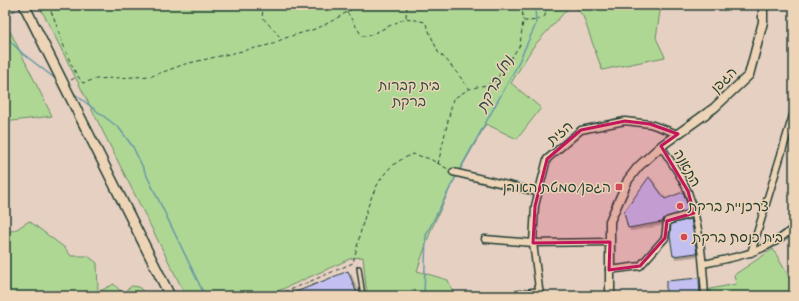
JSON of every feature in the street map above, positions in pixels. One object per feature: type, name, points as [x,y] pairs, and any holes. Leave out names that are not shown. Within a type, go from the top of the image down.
[{"type":"main road","points":[[26,8],[170,296]]},
{"type":"street","name":"הגפן","points":[[610,296],[610,221],[628,180],[638,167],[661,146],[714,108],[748,75],[763,22],[763,5]]},
{"type":"street","points":[[751,253],[794,112]]},
{"type":"street","name":"הזית","points":[[539,293],[533,243],[537,192],[547,159],[581,130],[625,121],[650,124],[678,134]]},
{"type":"street","name":"התאנה","points":[[661,146],[688,191],[694,214],[703,264],[705,296]]},
{"type":"street","points":[[453,172],[537,192]]},
{"type":"street","points":[[609,270],[640,266],[648,255],[665,238],[667,221],[694,214]]},
{"type":"street","points":[[703,264],[751,253],[782,238],[794,227]]},
{"type":"street","points":[[485,239],[533,243],[610,242]]},
{"type":"street","points":[[510,296],[539,293]]},
{"type":"lane","points":[[359,268],[363,296]]},
{"type":"path","points":[[9,5],[12,10]]},
{"type":"path","points":[[48,5],[64,44],[69,62],[83,84],[96,79],[152,76],[185,64],[273,44],[282,38],[315,29],[359,5]]},
{"type":"path","points":[[264,5],[262,17],[282,38]]},
{"type":"path","points":[[406,18],[407,5]]},
{"type":"path","points":[[438,164],[453,99],[469,89],[494,83],[520,45],[523,21],[522,5]]},
{"type":"path","points":[[523,21],[536,21],[545,16],[548,5]]},
{"type":"path","points":[[5,13],[12,10],[26,8]]},
{"type":"path","points":[[347,12],[362,36],[368,36],[406,18],[425,22],[439,54],[445,58],[469,89]]},
{"type":"path","points":[[64,84],[78,77]]},
{"type":"path","points":[[271,296],[290,290],[352,263],[374,188],[395,163],[413,154],[430,159],[453,172]]},
{"type":"path","points":[[112,296],[121,291],[129,296]]},
{"type":"highlighted area","points":[[625,121],[650,124],[678,134],[661,146],[688,191],[694,213],[667,221],[665,238],[640,266],[609,270],[610,242],[533,243],[535,206],[547,159],[581,130]]},
{"type":"green space","name":"בית קברות ברקת","points":[[39,5],[571,5],[533,47],[511,83],[541,108],[517,139],[486,124],[451,186],[431,230],[417,271],[448,280],[454,296],[367,296],[363,257],[352,258],[267,296],[186,296]]},
{"type":"green space","points":[[574,5],[661,5],[656,38],[665,57],[602,70],[583,16]]},
{"type":"green space","points":[[5,21],[52,116],[5,122]]},
{"type":"green space","points":[[29,221],[65,248],[71,256],[88,256],[97,263],[98,292],[114,284],[122,293],[132,286],[139,287],[147,296],[5,296],[5,233],[17,229]]},
{"type":"green space","points":[[773,249],[794,286],[794,296],[711,296],[710,289],[736,284],[734,275]]},
{"type":"building","points":[[649,177],[665,199],[683,192],[689,210],[666,217],[662,222],[628,228],[624,212]]},
{"type":"building","name":"בית כנסת ברקת","points":[[691,219],[697,253],[673,256],[670,236],[671,224]]},
{"type":"building","points":[[348,271],[358,296],[286,296]]},
{"type":"building","points":[[699,278],[700,296],[666,296],[666,281]]},
{"type":"waterway","name":"נחל ברקת","points":[[460,169],[516,68],[536,24],[535,5]]},
{"type":"waterway","points":[[5,36],[22,53],[57,80]]},
{"type":"waterway","points":[[72,92],[119,128],[133,147],[205,296]]},
{"type":"waterway","name":"נחל ברקת","points":[[424,296],[426,235],[455,178]]},
{"type":"place","name":"הגפן/סמטת האורן","points":[[619,187]]},
{"type":"place","name":"צרכניית ברקת","points":[[680,206]]},
{"type":"place","name":"בית כנסת ברקת","points":[[684,237]]}]
